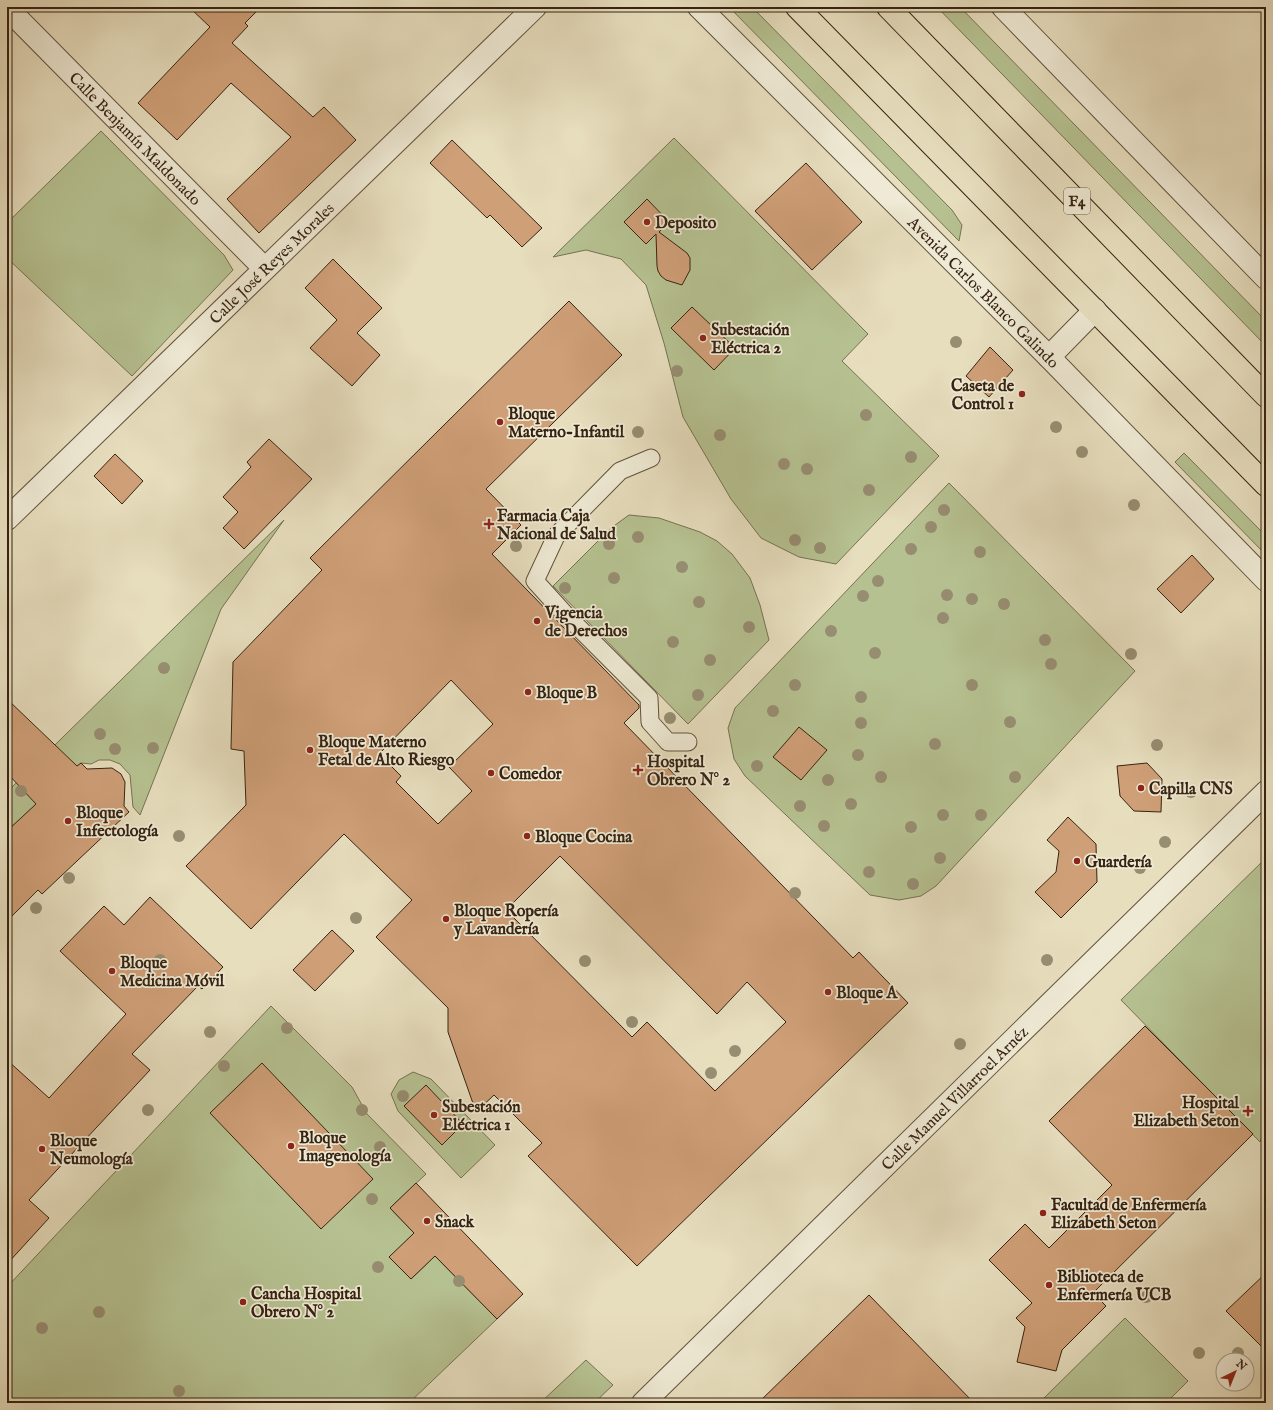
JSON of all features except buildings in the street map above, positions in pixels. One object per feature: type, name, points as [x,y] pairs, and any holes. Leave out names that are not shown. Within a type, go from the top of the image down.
[{"type":"highway","points":[[797,7],[1096,310],[1266,485]]},
{"type":"highway","name":"F4","points":[[888,7],[1266,396]]},
{"type":"street","name":"Calle José Reyes Morales","points":[[7,519],[534,7]]},
{"type":"street","name":"Avenida Carlos Blanco Galindo","points":[[699,7],[1049,357],[1266,580]]},
{"type":"street","points":[[1003,7],[1266,278]]},
{"type":"street","name":"Calle Benjamín Maldonado","points":[[7,8],[264,268]]},
{"type":"street","points":[[1049,357],[1096,310]]},
{"type":"street","name":"Calle Manuel Villarroel Arnéz","points":[[643,1403],[1266,792]]},
{"type":"lane","points":[[651,458],[620,471],[556,536],[534,582],[649,698],[650,722],[668,742],[688,742]]},
{"type":"green space","points":[[729,7],[752,7],[952,210],[962,225],[959,241]]},
{"type":"green space","points":[[937,7],[960,7],[1266,321],[1266,346]]},
{"type":"green space","points":[[101,131],[224,255],[233,270],[132,376],[7,258],[7,223]]},
{"type":"green space","points":[[674,138],[868,334],[842,361],[939,456],[836,564],[799,557],[761,538],[731,499],[683,417],[664,343],[646,285],[621,259],[586,250],[553,257]]},
{"type":"green space","points":[[1184,453],[1266,536],[1266,555],[1175,462]]},
{"type":"green space","points":[[949,483],[1135,671],[936,886],[921,896],[899,900],[870,895],[745,776],[734,759],[728,728],[735,708]]},
{"type":"green space","points":[[629,515],[659,518],[700,532],[717,541],[732,554],[750,578],[760,605],[769,640],[688,724],[553,586],[611,528]]},
{"type":"green space","points":[[284,520],[221,609],[140,815],[133,807],[130,775],[120,764],[110,760],[99,760],[91,764],[81,763],[7,831],[7,792]]},
{"type":"green space","points":[[1266,858],[1266,1125],[1260,1142],[1121,1000]]},
{"type":"green space","points":[[271,1006],[352,1087],[367,1114],[426,1174],[390,1208],[414,1233],[390,1257],[411,1279],[435,1256],[497,1319],[409,1403],[7,1403],[7,1287]]},
{"type":"green space","points":[[413,1072],[431,1079],[495,1145],[461,1178],[398,1111],[391,1094],[399,1080]]},
{"type":"green space","points":[[1125,1318],[1188,1381],[1166,1403],[1039,1403]]},
{"type":"green space","points":[[586,1360],[613,1385],[594,1403],[540,1403]]},
{"type":"place","name":"Deposito","points":[[647,222]]},
{"type":"place","name":"Subestación Eléctrica 2","points":[[703,338]]},
{"type":"place","name":"Caseta de Control 1","points":[[1022,394]]},
{"type":"place","name":"Bloque Materno-Infantil","points":[[500,422]]},
{"type":"place","name":"Farmacia Caja Nacional de Salud","points":[[489,524]]},
{"type":"place","name":"Vigencia de Derechos","points":[[537,621]]},
{"type":"place","name":"Bloque B","points":[[528,692]]},
{"type":"place","name":"Bloque Materno Fetal de Alto Riesgo","points":[[310,750]]},
{"type":"place","name":"Hospital Obrero N° 2","points":[[638,770]]},
{"type":"place","name":"Comedor","points":[[491,773]]},
{"type":"place","name":"Capilla CNS","points":[[1141,788]]},
{"type":"place","name":"Bloque Infectología","points":[[68,821]]},
{"type":"place","name":"Bloque Cocina","points":[[527,836]]},
{"type":"place","name":"Guardería","points":[[1077,861]]},
{"type":"place","name":"Bloque Ropería y Lavandería","points":[[446,919]]},
{"type":"place","name":"Bloque Medicina Móvil","points":[[112,971]]},
{"type":"place","name":"Bloque A","points":[[828,992]]},
{"type":"place","name":"Hospital Elizabeth Seton","points":[[1248,1111]]},
{"type":"place","name":"Subestación Eléctrica 1","points":[[434,1115]]},
{"type":"place","name":"Bloque Imagenología","points":[[291,1146]]},
{"type":"place","name":"Bloque Neumología","points":[[42,1149]]},
{"type":"place","name":"Facultad de Enfermería Elizabeth Seton","points":[[1043,1213]]},
{"type":"place","name":"Snack","points":[[427,1221]]},
{"type":"place","name":"Biblioteca de Enfermería UCB","points":[[1049,1285]]},
{"type":"place","name":"Cancha Hospital Obrero N° 2","points":[[243,1302]]}]
